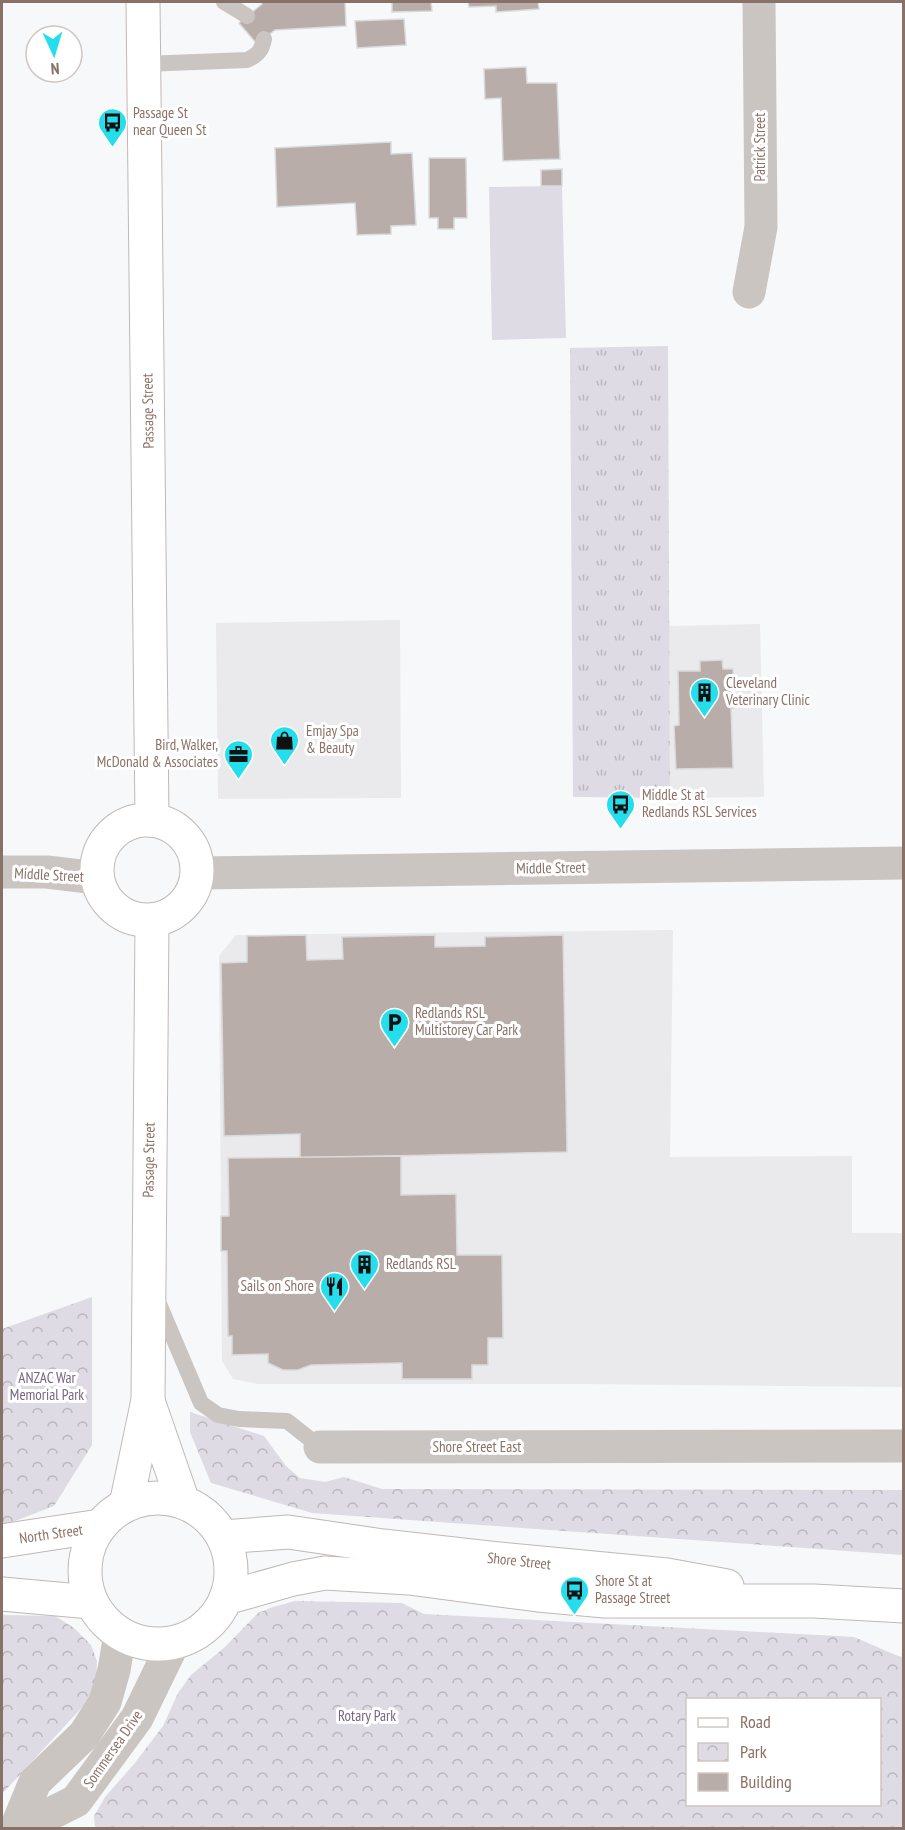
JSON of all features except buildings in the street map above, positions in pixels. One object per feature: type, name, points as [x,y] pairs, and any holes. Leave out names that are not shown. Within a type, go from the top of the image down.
[{"type":"main road","name":"Passage Street","points":[[143,2],[152,820]]},
{"type":"main road","points":[[152,820],[167,824],[180,832],[190,844],[196,858],[198,873],[195,887],[188,900],[178,910],[152,921],[136,920],[110,905],[101,892],[97,878],[97,862],[110,836],[129,823],[152,820]]},
{"type":"main road","name":"Passage Street","points":[[126,1505],[148,1400],[152,921]]},
{"type":"main road","name":"Passage Street","points":[[148,1400],[183,1502]]},
{"type":"main road","points":[[164,1498],[183,1502],[199,1510],[213,1521],[223,1537],[230,1556],[231,1577],[226,1598],[214,1618],[196,1633],[174,1642],[156,1644],[137,1641],[120,1634],[103,1620],[91,1602],[86,1583],[85,1563],[90,1544],[100,1526],[126,1505],[145,1499],[164,1498]]},
{"type":"main road","name":"North Street","points":[[2,1541],[100,1526]]},
{"type":"main road","name":"Shore Street","points":[[223,1537],[288,1532],[466,1555],[667,1575],[814,1601]]},
{"type":"main road","name":"Shore Street","points":[[226,1598],[293,1579],[325,1574],[409,1578],[538,1595],[605,1601],[814,1601],[903,1606]]},
{"type":"main road","points":[[2,1594],[91,1602]]},
{"type":"street","name":"Patrick Street","points":[[749,292],[761,227],[759,2]]},
{"type":"street","name":"Middle Street","points":[[198,873],[903,863]]},
{"type":"street","name":"Middle Street","points":[[2,872],[46,872],[97,878]]},
{"type":"street","name":"Shore Street East","points":[[320,1447],[903,1446]]},
{"type":"street","points":[[16,1828],[35,1782],[84,1735],[105,1702],[114,1670],[120,1634]]},
{"type":"street","name":"Sommersea Drive","points":[[22,1828],[76,1801],[137,1718],[174,1642]]},
{"type":"lane","points":[[224,2],[247,16]]},
{"type":"lane","points":[[144,64],[247,60],[262,49],[264,39]]},
{"type":"lane","name":"Shore Street East","points":[[148,1277],[201,1403],[218,1415],[239,1419],[287,1421],[320,1447]]},
{"type":"shaded area","points":[[400,620],[401,798],[218,799],[216,623]]},
{"type":"shaded area","points":[[760,624],[764,797],[670,798],[669,626]]},
{"type":"shaded area","points":[[673,930],[670,1157],[852,1156],[852,1233],[903,1233],[903,1387],[258,1384],[233,1379],[222,1361],[219,956],[236,935]]},
{"type":"green space","points":[[562,186],[566,338],[492,340],[489,187]]},
{"type":"green space","points":[[668,346],[670,798],[573,797],[570,348]]},
{"type":"green space","name":"ANZAC War Memorial Park","points":[[92,1297],[92,1445],[54,1506],[2,1526],[2,1329]]},
{"type":"green space","points":[[190,1412],[264,1436],[286,1466],[300,1478],[325,1482],[344,1477],[382,1489],[903,1490],[903,1555],[312,1513],[211,1483],[190,1432]]},
{"type":"green space","name":"Rotary Park","points":[[295,1601],[402,1603],[424,1614],[854,1637],[903,1657],[903,1828],[95,1828],[94,1816],[105,1797],[163,1726],[178,1693],[191,1675],[225,1647],[258,1613]]},
{"type":"green space","points":[[2,1615],[55,1616],[74,1628],[91,1645],[97,1661],[96,1683],[87,1702],[2,1794]]},
{"type":"place","name":"Passage St near Queen St","points":[[112,148]]},
{"type":"place","name":"Cleveland Veterinary Clinic","points":[[705,718]]},
{"type":"place","name":"Emjay Spa & Beauty","points":[[285,766]]},
{"type":"place","name":"Bird, Walker, McDonald & Associates","points":[[239,780]]},
{"type":"place","name":"Middle St at Redlands RSL Services","points":[[621,830]]},
{"type":"place","name":"Redlands RSL Multistorey Car Park","points":[[394,1048]]},
{"type":"place","name":"Redlands RSL","points":[[365,1290]]},
{"type":"place","name":"Sails on Shore","points":[[335,1312]]},
{"type":"place","name":"Shore St at Passage Street","points":[[574,1616]]}]
